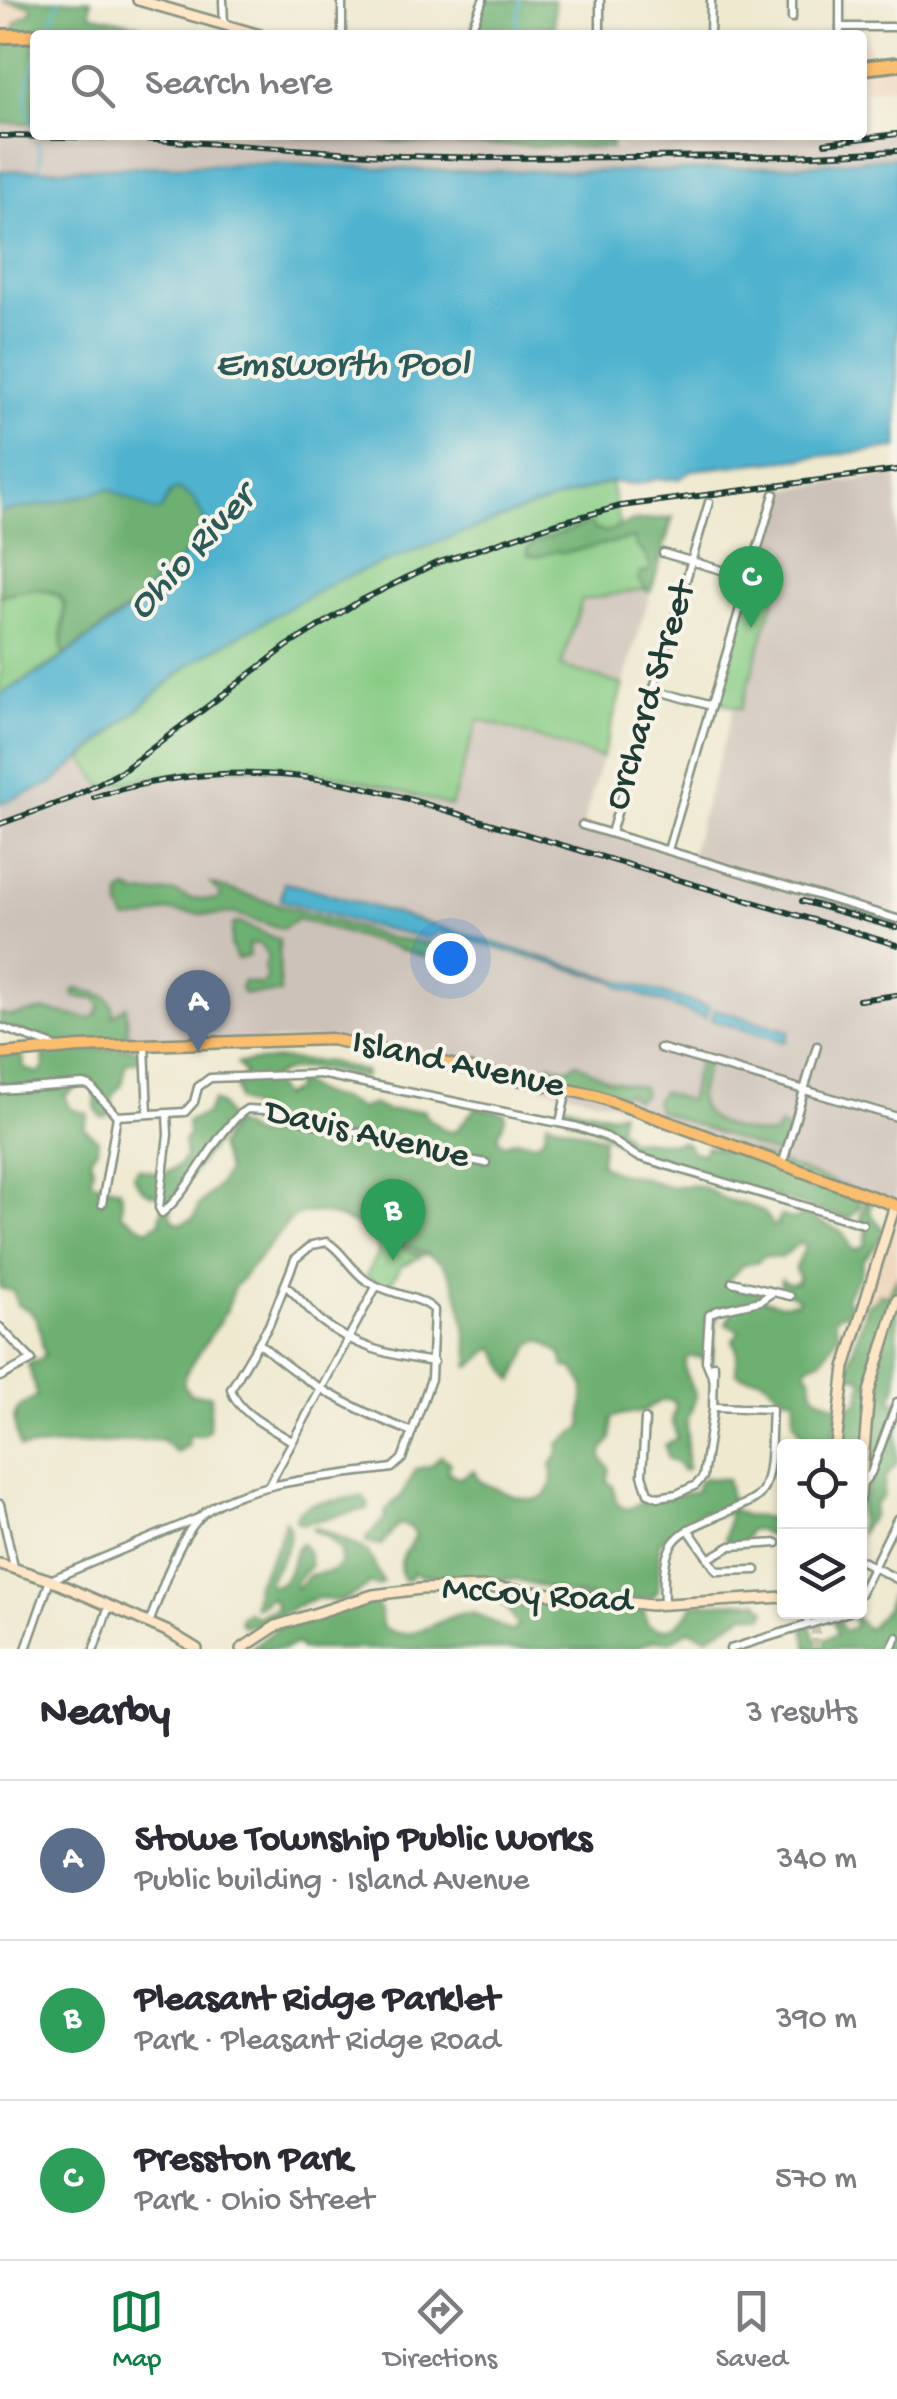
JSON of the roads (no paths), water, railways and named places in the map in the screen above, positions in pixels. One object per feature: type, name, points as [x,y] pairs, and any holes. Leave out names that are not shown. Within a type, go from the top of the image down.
[{"type":"highway","points":[[867,67],[897,64]]},
{"type":"main road","name":"Island Avenue","points":[[0,1054],[60,1048],[331,1039],[567,1088],[628,1106],[896,1205]]},
{"type":"street","points":[[138,0],[243,30]]},
{"type":"street","points":[[223,0],[224,24]]},
{"type":"street","points":[[342,0],[342,30]]},
{"type":"street","points":[[471,30],[483,0]]},
{"type":"street","points":[[600,0],[600,30]]},
{"type":"street","points":[[710,30],[711,0]]},
{"type":"street","points":[[792,0],[792,18]]},
{"type":"street","points":[[840,0],[840,30]]},
{"type":"street","points":[[854,30],[897,27]]},
{"type":"street","points":[[668,850],[774,494]]},
{"type":"street","name":"Orchard Street","points":[[611,833],[710,502]]},
{"type":"street","points":[[663,552],[749,578]]},
{"type":"street","points":[[654,690],[710,706]]},
{"type":"street","points":[[582,825],[897,918]]},
{"type":"street","points":[[0,1027],[60,1048]]},
{"type":"street","points":[[145,1046],[148,1115]]},
{"type":"street","points":[[783,1162],[817,1046]]},
{"type":"street","points":[[660,1048],[897,1116]]},
{"type":"street","points":[[0,1090],[84,1084],[118,1116],[148,1115],[185,1112],[194,1102],[198,1087],[210,1078],[320,1074],[602,1134],[636,1156],[863,1224]]},
{"type":"street","points":[[560,1123],[567,1088]]},
{"type":"street","name":"Davis Avenue","points":[[167,1114],[160,1208],[164,1213],[233,1121],[247,1109],[265,1110],[486,1164]]},
{"type":"street","points":[[102,1204],[118,1116]]},
{"type":"street","points":[[837,1439],[849,1352],[896,1205]]},
{"type":"street","points":[[26,1649],[50,1580],[199,1518],[220,1503],[268,1486],[395,1467],[402,1459],[434,1362],[434,1310],[425,1302],[376,1286],[352,1270],[334,1246],[320,1242],[296,1259],[259,1342],[233,1382],[231,1392],[250,1414],[292,1441]]},
{"type":"street","points":[[732,1282],[790,1296]]},
{"type":"street","points":[[285,1285],[324,1323],[348,1338],[380,1353],[434,1362]]},
{"type":"street","points":[[268,1486],[376,1286]]},
{"type":"street","points":[[714,1378],[709,1376],[706,1361],[710,1315],[760,1301],[773,1292]]},
{"type":"street","points":[[865,1439],[869,1392],[897,1300]]},
{"type":"street","points":[[0,1327],[32,1360],[0,1378]]},
{"type":"street","points":[[259,1342],[320,1390],[413,1432]]},
{"type":"street","points":[[645,1419],[642,1475],[650,1495],[677,1494],[700,1481],[707,1466],[714,1365]]},
{"type":"street","points":[[867,1477],[897,1402]]},
{"type":"street","points":[[664,1604],[665,1558],[672,1542],[688,1530],[751,1501],[762,1491],[772,1409],[714,1407]]},
{"type":"street","points":[[0,1504],[14,1567]]},
{"type":"street","points":[[148,1623],[184,1541],[199,1518]]},
{"type":"street","points":[[867,1579],[897,1520]]},
{"type":"street","points":[[688,1530],[718,1572],[756,1570]]},
{"type":"street","points":[[708,1558],[731,1546],[776,1544]]},
{"type":"street","points":[[0,1564],[50,1580],[198,1649]]},
{"type":"street","points":[[867,1564],[897,1579]]},
{"type":"street","name":"McCoy Road","points":[[241,1649],[276,1626],[368,1596],[402,1591],[487,1587],[618,1603],[664,1604],[777,1598]]},
{"type":"street","points":[[94,1649],[109,1606]]},
{"type":"street","points":[[807,1619],[808,1624]]},
{"type":"street","points":[[730,1649],[825,1619]]},
{"type":"street","points":[[891,1649],[897,1637]]},
{"type":"water","name":"Emsworth Pool","points":[[897,157],[897,448],[692,470],[679,479],[639,484],[610,482],[526,509],[338,580],[191,663],[53,783],[0,804],[0,695],[52,665],[129,610],[187,552],[205,519],[192,497],[178,489],[171,491],[161,510],[153,511],[110,489],[0,512],[0,171],[268,163],[454,171],[674,171]]},
{"type":"water","points":[[284,883],[709,1007],[705,1018],[622,988],[614,981],[440,932],[429,938],[365,925],[281,900]]},
{"type":"water","points":[[715,1009],[789,1031],[785,1042],[711,1020]]},
{"type":"waterway","points":[[49,30],[59,0]]},
{"type":"waterway","points":[[516,30],[520,0]]},
{"type":"waterway","points":[[30,79],[26,96],[30,118]]},
{"type":"waterway","points":[[37,142],[39,170]]},
{"type":"tunnel","points":[[815,1619],[816,1649]]},
{"type":"railway","points":[[867,138],[897,134]]},
{"type":"railway","points":[[0,136],[30,136]]},
{"type":"railway","points":[[156,140],[489,158],[793,156],[897,151]]},
{"type":"railway","points":[[825,143],[849,140]]},
{"type":"railway","points":[[0,824],[69,799],[121,772],[287,646],[358,602],[434,564],[621,506],[897,470]]},
{"type":"railway","points":[[94,797],[171,779],[209,775],[284,775],[360,786],[897,945]]},
{"type":"railway","points":[[802,901],[897,928]]},
{"type":"railway","points":[[859,1000],[897,995]]},
{"type":"place","name":"Presston Park","points":[[751,628]]},
{"type":"place","name":"Stowe Township Public Works","points":[[198,1052]]},
{"type":"place","name":"Pleasant Ridge Parklet","points":[[393,1261]]},
{"type":"water label","name":"Ohio River","points":[[193,554]]}]
